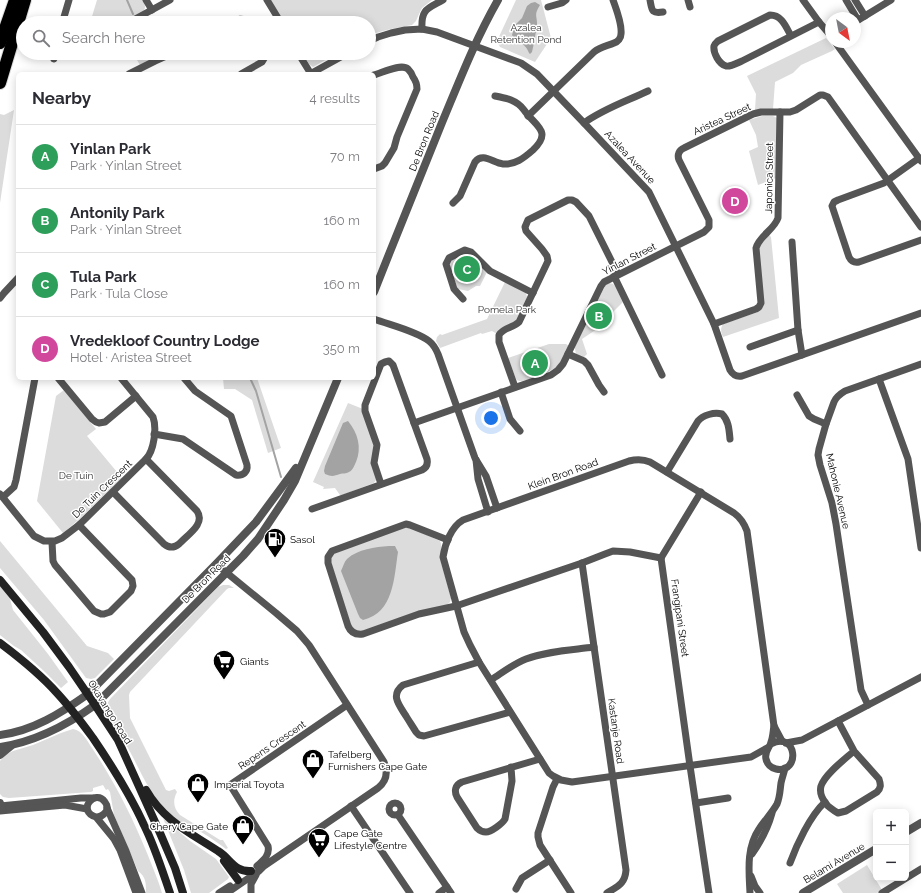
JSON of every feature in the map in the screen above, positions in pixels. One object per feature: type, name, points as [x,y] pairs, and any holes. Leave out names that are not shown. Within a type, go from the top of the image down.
[{"type":"highway","points":[[0,42],[16,0]]},
{"type":"highway","points":[[20,16],[25,0]]},
{"type":"highway","points":[[0,83],[16,30]]},
{"type":"main road","name":"Okavango Road","points":[[0,580],[43,632],[88,694],[118,740],[160,833],[184,893]]},
{"type":"main road","points":[[0,643],[45,680],[70,707],[112,765],[145,825],[170,893]]},
{"type":"main road","points":[[118,740],[150,798],[158,808],[183,830],[222,853],[236,868],[243,871],[255,870]]},
{"type":"main road","points":[[210,846],[219,854],[239,885]]},
{"type":"street","points":[[64,16],[69,0]]},
{"type":"street","points":[[146,0],[152,10]]},
{"type":"street","points":[[141,16],[170,0]]},
{"type":"street","points":[[267,0],[277,16]]},
{"type":"street","points":[[422,29],[422,19],[425,11],[443,0]]},
{"type":"street","name":"De Bron Road","points":[[376,287],[474,46],[498,0]]},
{"type":"street","points":[[548,7],[562,3],[566,0]]},
{"type":"street","points":[[528,116],[553,90],[596,50],[615,43],[620,39],[621,30],[613,0]]},
{"type":"street","points":[[650,0],[654,12],[663,12]]},
{"type":"street","points":[[803,0],[825,29]]},
{"type":"street","points":[[846,0],[854,12]]},
{"type":"street","points":[[855,0],[857,12]]},
{"type":"street","points":[[861,19],[891,0]]},
{"type":"street","points":[[791,36],[781,19],[774,15],[718,41],[714,48],[723,65],[730,66],[742,61],[819,22]]},
{"type":"street","points":[[376,38],[405,30],[422,29],[437,32],[474,46]]},
{"type":"street","name":"Azalea Avenue","points":[[474,46],[521,63],[537,74],[649,192],[714,324],[730,370],[734,375],[738,377],[742,376],[802,355]]},
{"type":"street","points":[[839,48],[920,160],[884,183],[838,200],[833,204],[833,211],[850,259],[855,262],[859,262],[921,240]]},
{"type":"street","points":[[134,72],[155,60]]},
{"type":"street","points":[[244,72],[263,60]]},
{"type":"street","points":[[302,60],[309,72]]},
{"type":"street","points":[[314,72],[335,60]]},
{"type":"street","points":[[376,75],[399,67],[404,67],[410,71],[417,85],[417,89],[397,137],[394,148],[385,163],[376,168]]},
{"type":"street","points":[[584,123],[592,117],[648,90]]},
{"type":"street","name":"Aristea Street","points":[[676,246],[706,231],[710,225],[679,160],[678,155],[680,151],[753,114],[761,112],[790,112],[796,110],[820,95],[828,97],[921,227]]},
{"type":"street","points":[[453,203],[460,196],[475,162],[478,159],[484,157],[503,164],[514,163],[523,159],[539,145],[541,140],[542,132],[520,105],[513,100],[495,96]]},
{"type":"street","name":"Japonica Street","points":[[714,324],[756,310],[761,303],[756,248],[776,223],[778,218],[780,112]]},
{"type":"street","points":[[515,387],[499,342],[499,335],[504,330],[515,326],[519,322],[547,264],[547,256],[539,245],[526,232],[525,224],[530,218],[568,200],[576,202],[589,216],[662,375]]},
{"type":"street","points":[[792,242],[798,330],[802,355],[921,313]]},
{"type":"street","name":"Yinlan Street","points":[[414,423],[555,373],[561,368],[604,282],[676,246]]},
{"type":"street","points":[[463,299],[454,289],[446,264],[447,259],[451,256],[465,250],[471,252],[492,272],[533,293]]},
{"type":"street","points":[[0,298],[16,280]]},
{"type":"street","points":[[376,320],[410,331],[425,338],[432,344],[438,354],[475,458],[486,476],[497,508]]},
{"type":"street","points":[[750,347],[798,330]]},
{"type":"street","points":[[568,354],[584,361],[588,365],[604,392]]},
{"type":"street","points":[[312,509],[422,470],[426,465],[427,459],[393,365],[389,361],[381,364],[376,376]]},
{"type":"street","name":"Mahonie Avenue","points":[[868,705],[861,690],[836,524],[832,503],[819,460],[819,449],[834,402],[841,393],[921,364]]},
{"type":"street","points":[[879,379],[908,459],[921,548]]},
{"type":"street","points":[[35,380],[14,487],[1,495],[34,536],[41,540],[52,542],[53,561],[55,565],[94,611],[101,614],[107,613],[131,591],[133,586],[130,577],[79,525]]},
{"type":"street","points":[[60,380],[92,419],[99,423],[105,422],[136,396]]},
{"type":"street","name":"De Tuin Crescent","points":[[52,542],[62,538],[79,525],[146,459],[152,451],[155,424],[153,417],[124,380]]},
{"type":"street","points":[[154,434],[183,439],[236,475],[244,474],[247,470],[247,465],[231,416],[198,393],[186,380]]},
{"type":"street","name":"De Bron Road","points":[[14,744],[42,735],[65,725],[95,705],[243,556],[258,539],[284,500],[337,380]]},
{"type":"street","points":[[375,380],[365,406],[377,445],[374,463],[382,484]]},
{"type":"street","points":[[501,392],[510,419],[520,431]]},
{"type":"street","points":[[797,395],[809,416],[814,420],[826,424]]},
{"type":"street","points":[[667,472],[698,421],[702,417],[715,413],[722,414],[729,429],[730,438]]},
{"type":"street","name":"De Bron Road","points":[[0,735],[12,733],[47,720],[70,707],[88,694],[256,522],[307,451]]},
{"type":"street","points":[[475,458],[478,479],[488,512]]},
{"type":"street","points":[[113,492],[164,544],[170,547],[179,544],[198,524],[200,521],[199,514],[197,510],[146,459]]},
{"type":"street","name":"Klein Bron Road","points":[[557,779],[549,773],[479,662],[466,638],[443,557],[444,552],[454,528],[463,520],[633,460],[647,461],[667,472],[734,512],[745,524],[774,726],[769,746]]},
{"type":"street","points":[[481,490],[490,487]]},
{"type":"street","points":[[448,540],[410,525],[403,524],[334,549],[329,555],[328,563],[348,626],[351,630],[355,634],[363,634],[419,614],[456,606],[613,552],[630,552],[661,558],[701,492]]},
{"type":"street","name":"Frangipani Street","points":[[661,558],[708,893]]},
{"type":"street","name":"Kastanje Road","points":[[582,563],[626,870],[625,876],[620,885],[607,893]]},
{"type":"street","points":[[216,564],[304,638],[384,762],[386,769],[385,780],[381,786],[264,866],[255,870],[239,885],[227,893]]},
{"type":"street","points":[[491,680],[525,659],[543,654],[594,648]]},
{"type":"street","points":[[479,662],[403,685],[397,692],[398,704],[416,732],[419,735],[424,736],[510,712]]},
{"type":"street","points":[[570,893],[538,841],[538,833],[557,779],[565,782],[572,782],[751,757],[778,741],[784,742],[802,740],[921,677]]},
{"type":"street","name":"Repens Crescent","points":[[255,870],[265,859],[269,849],[267,843],[230,785],[347,705]]},
{"type":"street","points":[[838,721],[854,751],[881,783],[880,790],[842,813],[838,813],[825,802],[820,791],[822,785],[836,766],[854,751]]},
{"type":"street","name":"Klein Bron Road","points":[[774,726],[784,742]]},
{"type":"street","points":[[774,768],[782,769],[790,764],[793,754],[802,740]]},
{"type":"street","points":[[784,742],[790,746],[793,754]]},
{"type":"street","points":[[0,747],[14,744]]},
{"type":"street","points":[[0,755],[14,744]]},
{"type":"street","points":[[768,763],[765,756],[769,746]]},
{"type":"street","points":[[751,757],[768,763],[774,768],[781,782]]},
{"type":"street","points":[[511,767],[512,781],[504,821],[489,831],[481,831],[477,828],[457,797],[455,792],[456,787],[462,782],[511,767],[540,759]]},
{"type":"street","points":[[750,893],[750,856],[769,824],[779,797],[785,768]]},
{"type":"street","points":[[0,807],[81,798],[101,798],[106,804],[142,893]]},
{"type":"street","points":[[93,798],[88,803],[87,809],[90,815],[100,817],[106,812],[107,808]]},
{"type":"street","points":[[696,803],[728,798]]},
{"type":"street","points":[[790,863],[795,850],[816,812],[825,802]]},
{"type":"street","points":[[0,807],[65,805],[87,809]]},
{"type":"street","points":[[351,806],[410,893]]},
{"type":"street","points":[[398,815],[449,890],[439,893]]},
{"type":"street","points":[[96,817],[114,839],[120,850],[136,893]]},
{"type":"street","points":[[909,830],[921,823]]},
{"type":"street","name":"Belami Avenue","points":[[803,893],[873,851]]},
{"type":"street","points":[[516,889],[522,878],[550,860]]},
{"type":"street","points":[[882,893],[921,869]]},
{"type":"street","points":[[251,893],[251,884],[255,870]]},
{"type":"street","points":[[749,872],[760,893]]},
{"type":"street","points":[[219,893],[239,885]]},
{"type":"street","points":[[239,885],[248,893]]},
{"type":"green space","points":[[97,0],[143,0],[145,5],[143,11],[136,16],[92,16]]},
{"type":"green space","points":[[270,0],[432,0],[422,8],[416,21],[412,25],[376,33],[376,16],[280,16]]},
{"type":"green space","name":"Azalea Retention Pond","points":[[516,0],[541,0],[551,38],[535,62],[500,47],[497,41]]},
{"type":"green space","points":[[825,38],[825,48],[835,49],[801,65],[793,73],[775,82],[773,109],[755,110],[756,94],[747,76]]},
{"type":"green space","points":[[137,60],[151,60],[140,65]]},
{"type":"green space","points":[[306,60],[326,60],[313,67]]},
{"type":"green space","points":[[14,110],[0,203],[0,114],[4,115]]},
{"type":"green space","points":[[762,116],[773,116],[777,118],[776,178],[758,185],[749,151],[758,147],[756,135],[749,120]]},
{"type":"green space","points":[[769,235],[771,237],[779,318],[723,337],[721,327],[723,324],[758,312],[759,249]]},
{"type":"green space","points":[[467,253],[487,272],[480,286],[476,286],[468,291],[458,289],[449,265],[450,261]]},
{"type":"green space","name":"Pomela Park","points":[[505,282],[526,293],[527,297],[516,320],[497,334],[492,331],[481,333],[440,348],[436,341],[440,334],[442,335],[487,319]]},
{"type":"green space","points":[[609,283],[615,286],[623,302],[594,331],[582,339],[587,354],[583,358],[576,354],[575,347],[605,286]]},
{"type":"green space","points":[[549,344],[566,344],[569,346],[558,365],[554,369],[534,378],[518,381],[508,358]]},
{"type":"green space","points":[[223,380],[258,380],[281,448],[268,453],[252,400],[235,389],[224,389]]},
{"type":"green space","name":"De Tuin","points":[[64,390],[96,429],[87,436],[122,478],[63,533],[37,501],[56,396]]},
{"type":"green space","points":[[348,403],[363,409],[374,444],[376,480],[374,483],[340,495],[335,488],[323,489],[324,487],[313,482]]},
{"type":"green space","points":[[403,527],[409,527],[440,541],[441,562],[451,598],[450,602],[447,605],[359,632],[352,628],[330,561],[333,553]]},
{"type":"green space","points":[[0,541],[87,646],[108,653],[114,659],[95,678],[86,678],[44,620],[0,568]]},
{"type":"green space","points":[[229,585],[234,588],[227,589],[130,692],[129,695],[130,718],[166,790],[169,791],[175,789],[177,792],[174,802],[176,810],[180,815],[220,840],[223,840],[228,848],[226,849],[204,834],[176,819],[155,797],[144,780],[107,709],[107,704],[110,699],[218,587]]},
{"type":"green space","points":[[0,586],[9,595],[13,610],[68,682],[61,688],[21,650],[0,635]]},
{"type":"green space","points":[[73,729],[84,737],[100,760],[115,786],[141,839],[162,893],[146,893],[146,883],[144,878],[138,871],[114,815],[110,792],[108,789],[106,790],[103,785],[93,788],[93,791],[91,792],[9,798],[3,797],[0,794],[0,761],[5,755]]},
{"type":"green space","points":[[163,818],[190,841],[216,859],[229,877],[228,879],[209,893],[191,893],[184,870]]},
{"type":"green space","points":[[867,865],[873,875],[873,881],[877,881],[882,890],[877,893],[843,893],[837,884]]},
{"type":"shaded area","points":[[535,2],[540,5],[536,16],[537,27],[532,52],[530,54],[525,46],[516,40],[512,35],[515,25],[522,18],[527,6]]},
{"type":"shaded area","points":[[348,421],[357,436],[359,446],[358,457],[352,469],[348,473],[329,476],[325,474],[325,466],[343,423]]},
{"type":"shaded area","points":[[395,546],[398,552],[391,593],[381,610],[373,616],[363,620],[358,614],[341,571],[346,560],[356,553],[372,548]]},
{"type":"waterway","points":[[127,0],[133,14]]},
{"type":"waterway","points":[[251,380],[256,391],[281,477]]},
{"type":"place","name":"Vredekloof Country Lodge","points":[[735,201]]},
{"type":"place","name":"Tula Park","points":[[467,269]]},
{"type":"place","name":"Antonily Park","points":[[599,316]]},
{"type":"place","name":"Yinlan Park","points":[[535,363]]},
{"type":"place","name":"Sasol","points":[[275,558]]},
{"type":"place","name":"Giants","points":[[224,680]]},
{"type":"place","name":"Tafelberg Furnishers Cape Gate","points":[[313,780]]},
{"type":"place","name":"Imperial Toyota","points":[[198,804]]},
{"type":"place","name":"Chery Cape Gate","points":[[243,846]]},
{"type":"place","name":"Cape Gate Lifestyle Centre","points":[[319,858]]}]
